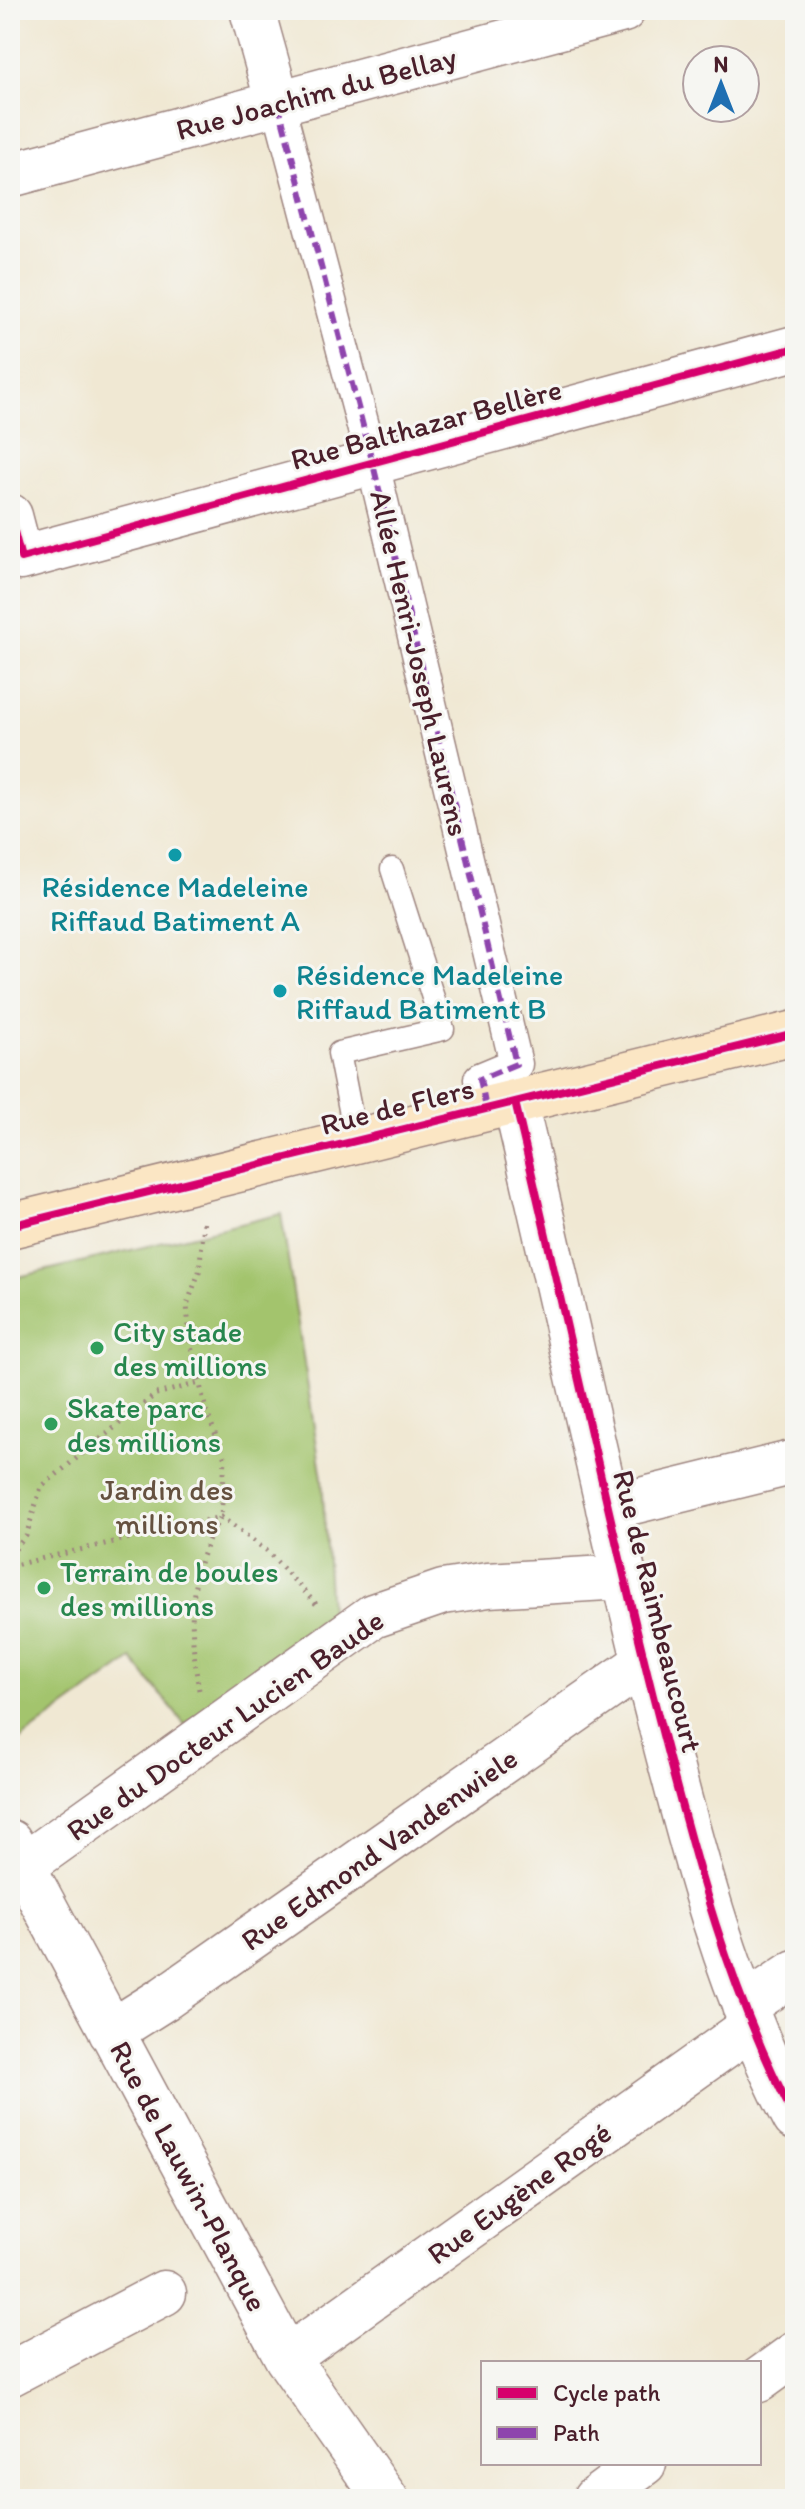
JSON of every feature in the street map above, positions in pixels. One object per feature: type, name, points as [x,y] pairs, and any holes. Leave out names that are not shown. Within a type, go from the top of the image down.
[{"type":"main road","name":"Rue de Flers","points":[[10,1226],[795,1033]]},
{"type":"street","points":[[252,10],[278,103]]},
{"type":"street","name":"Rue Joachim du Bellay","points":[[10,175],[623,10]]},
{"type":"street","name":"Allée Henri-Joseph Laurens","points":[[278,103],[373,464],[516,1064],[480,1079],[500,1105]]},
{"type":"street","name":"Rue Balthazar Bellère","points":[[10,516],[21,558],[795,348]]},
{"type":"street","name":"Rue de Raimbeaucourt","points":[[500,1105],[608,1508],[700,1879],[747,2016],[795,2118]]},
{"type":"street","points":[[608,1508],[795,1462]]},
{"type":"street","name":"Rue du Docteur Lucien Baude","points":[[20,1874],[343,1635],[385,1611],[443,1592],[488,1585],[623,1577]]},
{"type":"street","name":"Rue Edmond Vandenwiele","points":[[111,2032],[165,1998],[645,1662]]},
{"type":"street","name":"Rue de Lauwin-Planque","points":[[20,1874],[111,2032],[287,2358],[386,2499]]},
{"type":"street","name":"Rue Eugène Rogé","points":[[287,2358],[747,2016],[795,1972]]},
{"type":"street","points":[[10,2374],[164,2293]]},
{"type":"street","points":[[761,2379],[795,2354]]},
{"type":"street","points":[[595,2499],[641,2465]]},
{"type":"lane","points":[[356,1140],[339,1053],[443,1029],[392,869]]},
{"type":"path","points":[[207,1734],[193,1649],[193,1587],[204,1545],[221,1517],[225,1459],[200,1383],[190,1342],[187,1305],[199,1272],[203,1223],[218,1219]]},
{"type":"path","points":[[10,1555],[26,1536],[41,1487],[156,1394],[200,1383]]},
{"type":"path","points":[[10,1566],[221,1517],[266,1550],[343,1635]]},
{"type":"green space","name":"Jardin des millions","points":[[281,1214],[322,1478],[330,1612],[185,1725],[132,1659],[10,1747],[10,1279]]},
{"type":"marked path","points":[[278,103],[373,464],[516,1064],[480,1079],[486,1108]]},
{"type":"cycle path","points":[[10,516],[21,558],[795,348]]},
{"type":"cycle path","points":[[10,1226],[795,1033]]},
{"type":"cycle path","points":[[515,1102],[635,1622],[696,1858],[748,2017],[795,2118]]},
{"type":"place","name":"Résidence Madeleine Riffaud Batiment A","points":[[175,855]]},
{"type":"place","name":"Résidence Madeleine Riffaud Batiment B","points":[[280,991]]},
{"type":"place","name":"City stade des millions","points":[[97,1348]]},
{"type":"place","name":"Skate parc des millions","points":[[51,1424]]},
{"type":"place","name":"Terrain de boules des millions","points":[[44,1588]]}]
